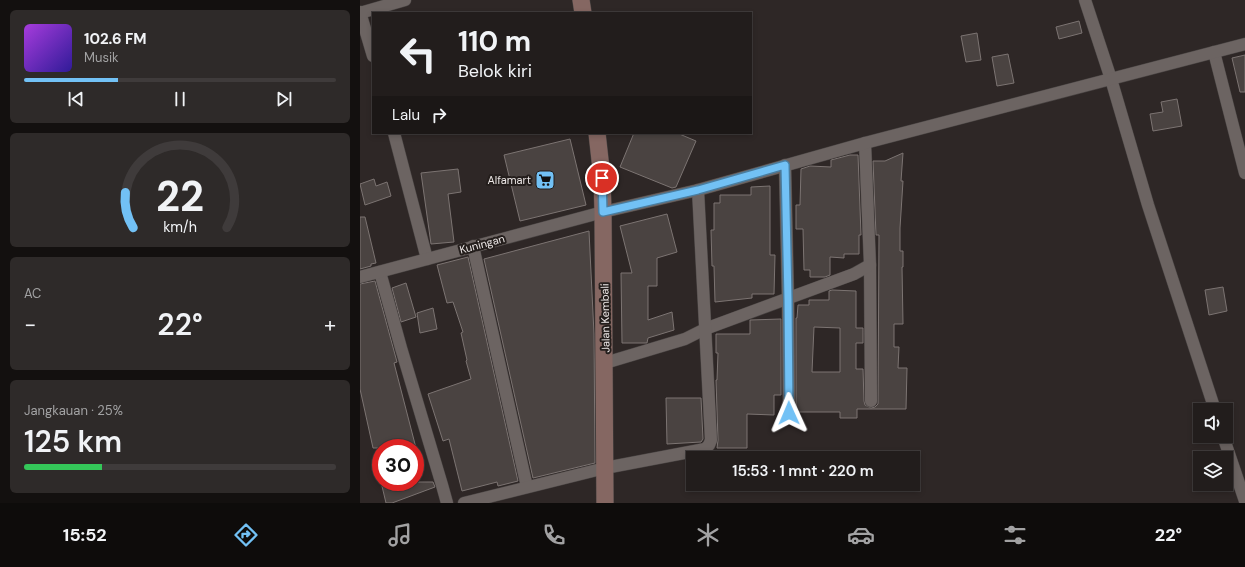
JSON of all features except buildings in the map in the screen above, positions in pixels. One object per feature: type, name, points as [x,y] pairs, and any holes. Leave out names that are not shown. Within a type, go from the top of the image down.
[{"type":"street","points":[[372,53],[360,12],[405,0]]},
{"type":"street","points":[[581,0],[582,12]]},
{"type":"street","points":[[1085,0],[1111,79],[1148,205],[1213,403]]},
{"type":"street","name":"Kuningan","points":[[360,277],[603,212],[698,190],[865,143],[1245,44]]},
{"type":"street","points":[[1214,52],[1245,173]]},
{"type":"street","points":[[394,134],[427,259]]},
{"type":"street","name":"Jalan Kembali","points":[[597,134],[602,178],[603,212],[606,503]]},
{"type":"street","points":[[865,143],[870,265],[871,400]]},
{"type":"street","points":[[785,165],[789,413]]},
{"type":"street","points":[[464,503],[605,468],[705,450],[709,445],[711,440],[698,190]]},
{"type":"street","points":[[473,246],[527,487]]},
{"type":"street","points":[[605,363],[685,339],[705,329],[854,274],[870,265]]},
{"type":"street","points":[[380,272],[447,503]]},
{"type":"street","points":[[1225,443],[1245,501]]},
{"type":"place","name":"Alfamart","points":[[545,180]]},
{"type":"route","points":[[602,178],[603,212],[698,190],[785,165],[789,413]]}]
